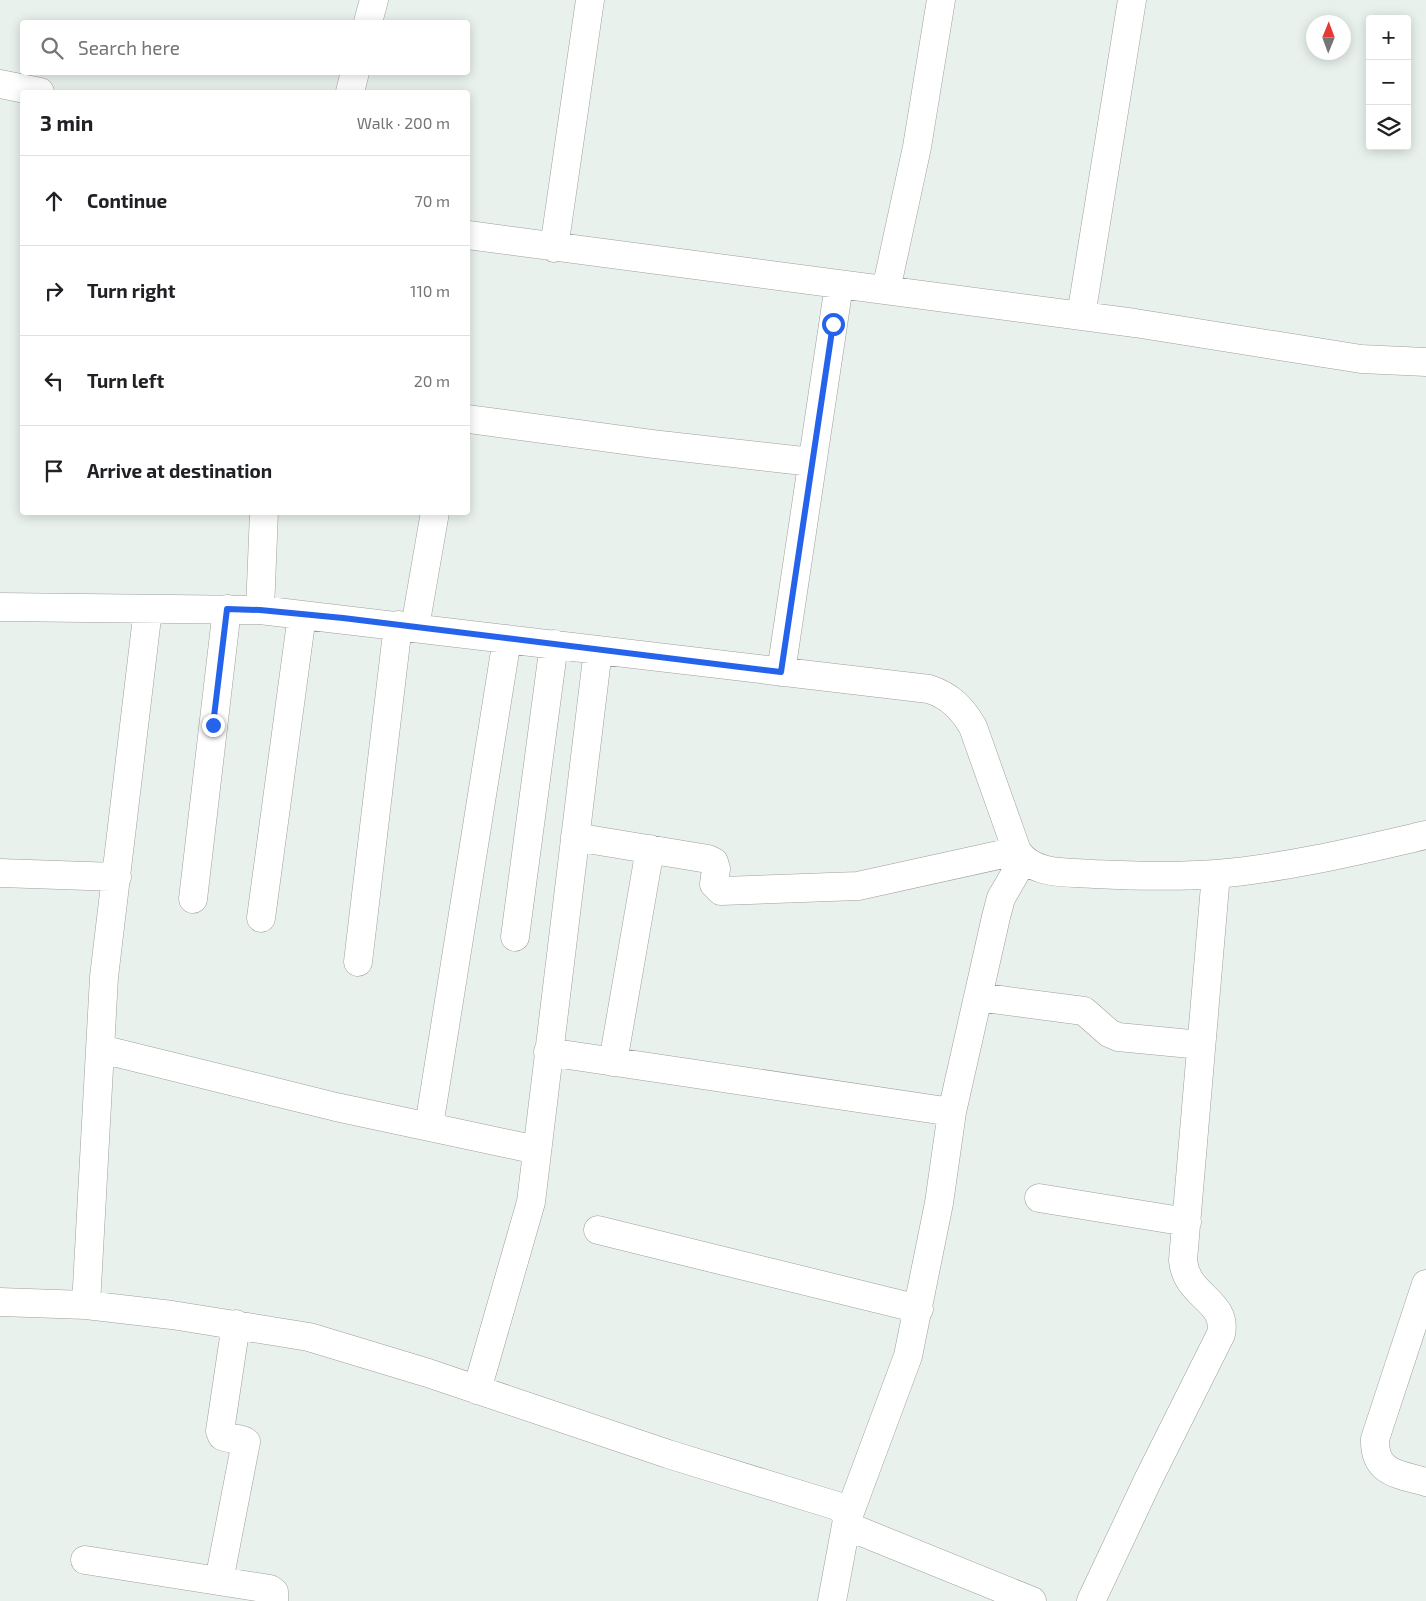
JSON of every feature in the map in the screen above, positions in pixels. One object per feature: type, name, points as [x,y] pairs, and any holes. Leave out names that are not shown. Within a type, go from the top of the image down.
[{"type":"street","points":[[369,20],[374,0]]},
{"type":"street","points":[[554,248],[590,0]]},
{"type":"street","points":[[886,290],[917,147],[941,0]]},
{"type":"street","points":[[1081,316],[1132,0]]},
{"type":"street","points":[[350,90],[354,75]]},
{"type":"street","points":[[0,84],[30,90]]},
{"type":"street","points":[[470,235],[554,248],[1081,316],[1361,359],[1426,362]]},
{"type":"street","points":[[781,672],[839,285]]},
{"type":"street","points":[[470,420],[812,462]]},
{"type":"street","points":[[260,610],[264,515]]},
{"type":"street","points":[[358,962],[407,626],[434,515]]},
{"type":"street","points":[[0,607],[260,610],[929,689],[954,702],[974,727],[1020,856],[1038,868],[1050,871],[1125,876],[1216,874],[1330,857],[1426,835]]},
{"type":"street","points":[[86,1305],[104,977],[148,609]]},
{"type":"street","points":[[193,899],[227,609]]},
{"type":"street","points":[[262,918],[302,615]]},
{"type":"street","points":[[429,1126],[507,639]]},
{"type":"street","points":[[516,937],[554,644]]},
{"type":"street","points":[[477,1390],[530,1209],[598,650]]},
{"type":"street","points":[[575,837],[714,862],[716,869],[714,884],[716,889],[721,891],[858,886],[1020,856]]},
{"type":"street","points":[[613,1062],[650,849]]},
{"type":"street","points":[[832,1601],[846,1520],[908,1356],[940,1203],[952,1112],[1001,898],[1020,856]]},
{"type":"street","points":[[0,873],[117,877]]},
{"type":"street","points":[[1091,1601],[1148,1480],[1221,1334],[1223,1322],[1219,1312],[1191,1285],[1184,1273],[1216,874]]},
{"type":"street","points":[[978,997],[1084,1011],[1109,1033],[1118,1037],[1201,1045]]},
{"type":"street","points":[[101,1049],[336,1107],[537,1150]]},
{"type":"street","points":[[548,1052],[952,1112]]},
{"type":"street","points":[[1039,1198],[1187,1222]]},
{"type":"street","points":[[598,1230],[919,1309]]},
{"type":"street","points":[[1426,1284],[1375,1439],[1375,1449],[1381,1465],[1389,1471],[1426,1482]]},
{"type":"street","points":[[0,1302],[86,1305],[236,1324],[309,1337],[477,1390],[668,1454],[837,1506],[844,1511],[847,1526],[1032,1601]]},
{"type":"street","points":[[219,1581],[246,1446],[246,1442],[227,1439],[222,1436],[220,1431],[236,1324]]},
{"type":"street","points":[[85,1560],[270,1589],[274,1592],[274,1601]]},
{"type":"route","points":[[213,725],[227,609],[260,610],[343,618],[781,672],[833,324]]}]
